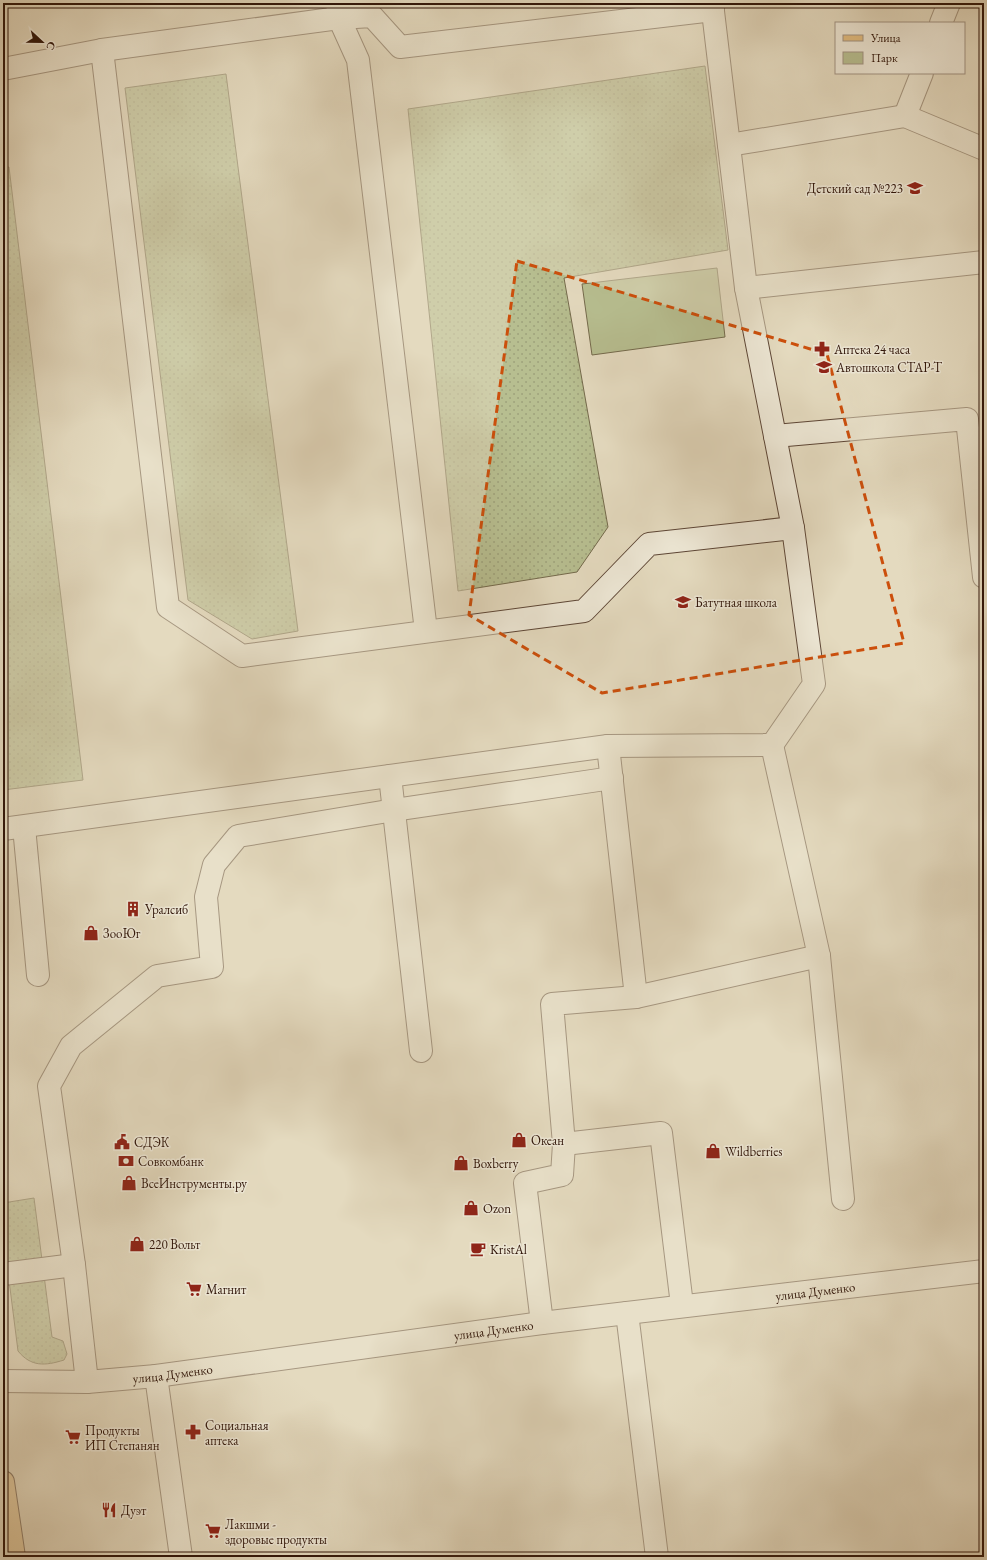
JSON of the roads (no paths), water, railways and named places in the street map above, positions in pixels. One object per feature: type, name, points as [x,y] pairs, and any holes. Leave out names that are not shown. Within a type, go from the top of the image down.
[{"type":"main road","points":[[3,1482],[14,1557]]},
{"type":"street","points":[[941,22],[949,3]]},
{"type":"street","points":[[3,69],[102,50],[338,11],[372,9],[400,47],[712,7],[746,288],[793,528],[814,684],[772,746],[820,956],[843,1199]]},
{"type":"street","points":[[338,11],[358,60],[426,632]]},
{"type":"street","points":[[102,50],[168,607],[242,656],[584,611],[649,544],[793,528]]},
{"type":"street","points":[[905,116],[922,74]]},
{"type":"street","points":[[729,144],[905,116],[984,149]]},
{"type":"street","points":[[746,288],[984,262]]},
{"type":"street","points":[[775,436],[976,418],[984,577]]},
{"type":"street","points":[[38,975],[13,828],[608,746],[772,746]]},
{"type":"street","points":[[608,746],[636,997]]},
{"type":"street","points":[[390,776],[421,1051]]},
{"type":"street","points":[[87,1382],[74,1265],[49,1086],[70,1046],[157,976],[212,967],[206,897],[214,865],[238,836],[394,810],[612,778]]},
{"type":"street","points":[[542,1323],[525,1183],[562,1175],[564,1144],[552,1004],[636,997],[820,956]]},
{"type":"street","points":[[564,1144],[661,1133],[682,1305]]},
{"type":"street","points":[[3,1274],[74,1265]]},
{"type":"street","name":"улица Думенко","points":[[3,1381],[87,1382],[156,1376],[682,1305],[984,1270]]},
{"type":"street","points":[[627,1313],[657,1557]]},
{"type":"street","points":[[156,1376],[181,1557]]},
{"type":"place","name":"Детский сад №223","points":[[915,188]]},
{"type":"place","name":"Аптека 24 часа","points":[[822,349]]},
{"type":"place","name":"Автошкола СТАР-Т","points":[[824,367]]},
{"type":"place","name":"Батутная школа","points":[[683,602]]},
{"type":"place","name":"Уралсиб","points":[[133,909]]},
{"type":"place","name":"ЗооЮг","points":[[91,933]]},
{"type":"place","name":"Океан","points":[[519,1140]]},
{"type":"place","name":"СДЭК","points":[[122,1142]]},
{"type":"place","name":"Wildberries","points":[[713,1151]]},
{"type":"place","name":"Совкомбанк","points":[[126,1161]]},
{"type":"place","name":"Boxberry","points":[[461,1163]]},
{"type":"place","name":"ВсеИнструменты.ру","points":[[129,1183]]},
{"type":"place","name":"Ozon","points":[[471,1208]]},
{"type":"place","name":"220 Вольт","points":[[137,1244]]},
{"type":"place","name":"KristAl","points":[[478,1249]]},
{"type":"place","name":"Магнит","points":[[194,1289]]},
{"type":"place","name":"Социальная аптека","points":[[193,1432]]},
{"type":"place","name":"Продукты ИП Степанян","points":[[73,1437]]},
{"type":"place","name":"Дуэт","points":[[109,1510]]},
{"type":"place","name":"Лакшми - здоровые продукты","points":[[213,1531]]}]
